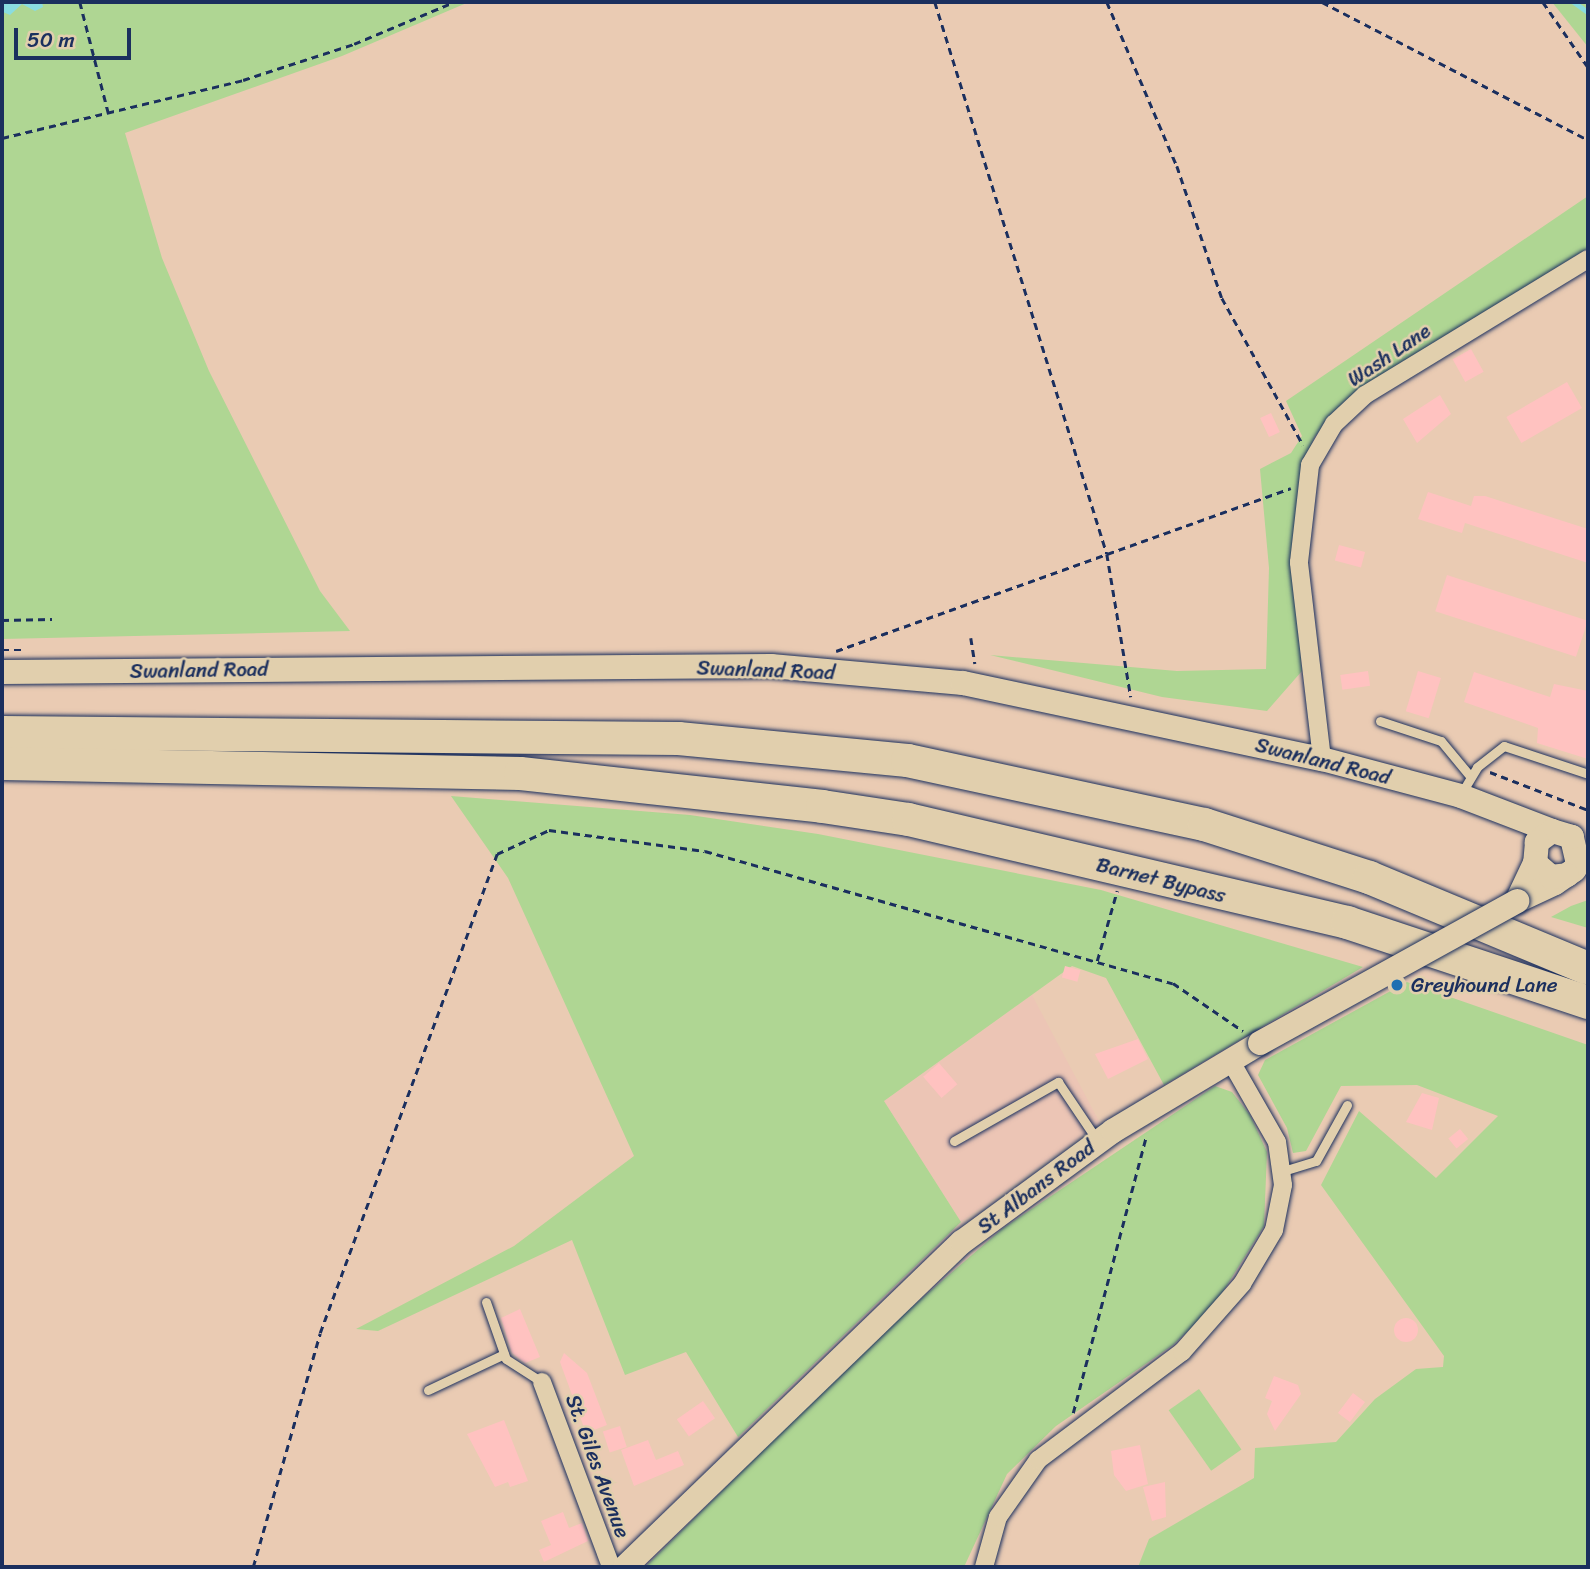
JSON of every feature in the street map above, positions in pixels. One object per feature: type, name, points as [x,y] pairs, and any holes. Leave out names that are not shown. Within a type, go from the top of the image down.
[{"type":"highway","points":[[2,732],[461,733],[798,747],[1056,787],[1204,824],[1588,945]]},
{"type":"highway","name":"Barnet Bypass","points":[[2,762],[381,766],[726,793],[908,819],[1217,895],[1347,922],[1588,1002]]},
{"type":"highway","points":[[1369,877],[1588,968]]},
{"type":"highway","points":[[1217,895],[1588,1027]]},
{"type":"street","name":"Wash Lane","points":[[1322,759],[1299,562],[1304,484],[1310,465],[1334,424],[1365,395],[1588,259]]},
{"type":"street","name":"Swanland Road","points":[[2,672],[771,666],[974,685],[1322,759],[1465,786],[1557,842]]},
{"type":"street","points":[[1557,842],[1579,849],[1576,872],[1551,877],[1557,842]]},
{"type":"street","points":[[1517,901],[1557,842]]},
{"type":"street","name":"St Albans Road","points":[[625,1567],[892,1304],[1097,1141],[1144,1110],[1260,1043],[1517,901],[1576,872]]},
{"type":"street","points":[[984,1567],[998,1517],[1015,1489],[1073,1433],[1212,1322],[1274,1230],[1283,1171],[1277,1142],[1230,1060]]},
{"type":"street","name":"St. Giles Avenue","points":[[542,1381],[611,1567]]},
{"type":"lane","points":[[1380,721],[1441,741],[1465,786],[1477,767],[1504,746],[1588,774]]},
{"type":"lane","points":[[954,1141],[1058,1082],[1097,1141]]},
{"type":"lane","points":[[1283,1171],[1316,1161],[1347,1105]]},
{"type":"lane","points":[[486,1302],[504,1354],[542,1381]]},
{"type":"lane","points":[[428,1390],[504,1354]]},
{"type":"path","points":[[80,2],[109,115]]},
{"type":"path","points":[[2,138],[109,115],[354,44],[454,2]]},
{"type":"path","points":[[935,2],[1107,554],[1131,700]]},
{"type":"path","points":[[1107,2],[1177,166],[1222,298],[1310,465]]},
{"type":"path","points":[[1322,2],[1588,140]]},
{"type":"path","points":[[1544,2],[1588,67]]},
{"type":"path","points":[[825,656],[1304,484]]},
{"type":"path","points":[[2,620],[52,619]]},
{"type":"path","points":[[971,638],[974,685]]},
{"type":"path","points":[[1477,767],[1588,810]]},
{"type":"path","points":[[253,1567],[320,1333],[497,854],[549,830],[705,851],[1173,983],[1260,1043]]},
{"type":"path","points":[[1097,961],[1116,895]]},
{"type":"path","points":[[1073,1433],[1072,1415],[1150,1121],[1144,1110]]},
{"type":"shaded area","points":[[1032,995],[1100,1123],[961,1222],[884,1101]]},
{"type":"green space","points":[[2,2],[469,2],[342,56],[125,133],[162,258],[209,371],[320,591],[350,631],[2,639]]},
{"type":"green space","points":[[1552,2],[1588,2],[1588,47]]},
{"type":"green space","points":[[1588,196],[1588,248],[1357,392],[1315,436],[1305,461],[1294,571],[1302,671],[1267,711],[1162,697],[990,655],[1177,671],[1266,669],[1269,568],[1260,469],[1291,453],[1302,436],[1286,401]]},
{"type":"green space","points":[[451,796],[690,815],[818,834],[1101,890],[1363,967],[1164,1085],[1106,978],[1072,966],[884,1101],[961,1222],[738,1437],[686,1352],[625,1375],[572,1240],[378,1331],[356,1329],[514,1246],[634,1156],[508,878]]},
{"type":"green space","points":[[1588,900],[1588,928],[1551,917],[1571,906]]},
{"type":"green space","points":[[1407,982],[1588,1045],[1588,1567],[1138,1567],[1149,1539],[1254,1478],[1255,1448],[1336,1442],[1375,1399],[1416,1369],[1443,1367],[1444,1356],[1321,1185],[1359,1111],[1436,1178],[1498,1116],[1417,1085],[1341,1086],[1306,1151],[1293,1153],[1287,1128],[1258,1075],[1265,1060]]},
{"type":"green space","points":[[1215,1086],[1232,1092],[1250,1115],[1267,1152],[1264,1226],[1214,1306],[1173,1345],[1056,1426],[1007,1474],[964,1567],[645,1567],[884,1331],[1002,1229]]},
{"type":"green space","points":[[1199,1389],[1241,1450],[1211,1471],[1169,1410]]},
{"type":"water","points":[[4,2],[42,2],[43,7],[35,11],[22,4],[10,15],[3,12]]},
{"type":"building","points":[[1471,349],[1484,372],[1465,382],[1453,359]]},
{"type":"building","points":[[1567,382],[1582,408],[1521,443],[1506,417]]},
{"type":"building","points":[[1440,395],[1451,414],[1417,443],[1403,419]]},
{"type":"building","points":[[1271,413],[1280,432],[1269,437],[1260,418]]},
{"type":"building","points":[[1428,492],[1471,506],[1474,496],[1485,496],[1588,529],[1588,563],[1465,523],[1462,533],[1418,519]]},
{"type":"building","points":[[1339,545],[1365,552],[1361,567],[1335,560]]},
{"type":"building","points":[[1447,575],[1588,621],[1576,657],[1435,611]]},
{"type":"building","points":[[1368,671],[1370,686],[1342,690],[1340,675]]},
{"type":"building","points":[[1418,671],[1441,678],[1429,718],[1406,711]]},
{"type":"building","points":[[1474,672],[1550,697],[1554,684],[1588,691],[1588,759],[1537,743],[1538,728],[1464,702]]},
{"type":"building","points":[[1065,966],[1080,970],[1077,982],[1062,978]]},
{"type":"building","points":[[1138,1039],[1148,1059],[1108,1079],[1095,1054]]},
{"type":"building","points":[[939,1063],[957,1084],[942,1098],[923,1077]]},
{"type":"building","points":[[1422,1093],[1439,1098],[1432,1130],[1406,1122]]},
{"type":"building","points":[[1460,1129],[1468,1139],[1457,1149],[1448,1138]]},
{"type":"building","points":[[520,1309],[540,1357],[525,1363],[512,1353],[501,1318]]},
{"type":"building","points":[[1406,1318],[1414,1322],[1418,1330],[1414,1338],[1406,1342],[1398,1338],[1394,1330],[1398,1322]]},
{"type":"building","points":[[564,1353],[587,1373],[607,1425],[586,1433],[560,1362]]},
{"type":"building","points":[[1274,1376],[1298,1385],[1301,1394],[1275,1431],[1267,1414],[1272,1401],[1265,1398]]},
{"type":"building","points":[[1353,1393],[1365,1402],[1350,1422],[1338,1413]]},
{"type":"building","points":[[703,1401],[715,1418],[689,1437],[677,1419]]},
{"type":"building","points":[[504,1420],[528,1481],[510,1487],[508,1482],[495,1487],[467,1434]]},
{"type":"building","points":[[620,1426],[627,1447],[610,1452],[603,1432]]},
{"type":"building","points":[[648,1440],[656,1460],[678,1451],[684,1465],[634,1486],[621,1450]]},
{"type":"building","points":[[1140,1445],[1148,1484],[1126,1491],[1114,1475],[1111,1451]]},
{"type":"building","points":[[1165,1482],[1166,1517],[1152,1521],[1143,1487]]},
{"type":"building","points":[[563,1512],[569,1528],[582,1523],[588,1541],[544,1562],[539,1550],[551,1545],[541,1521]]},
{"type":"waterway","points":[[1574,2],[1588,12]]},
{"type":"place","name":"Greyhound Lane","points":[[1397,985]]}]
